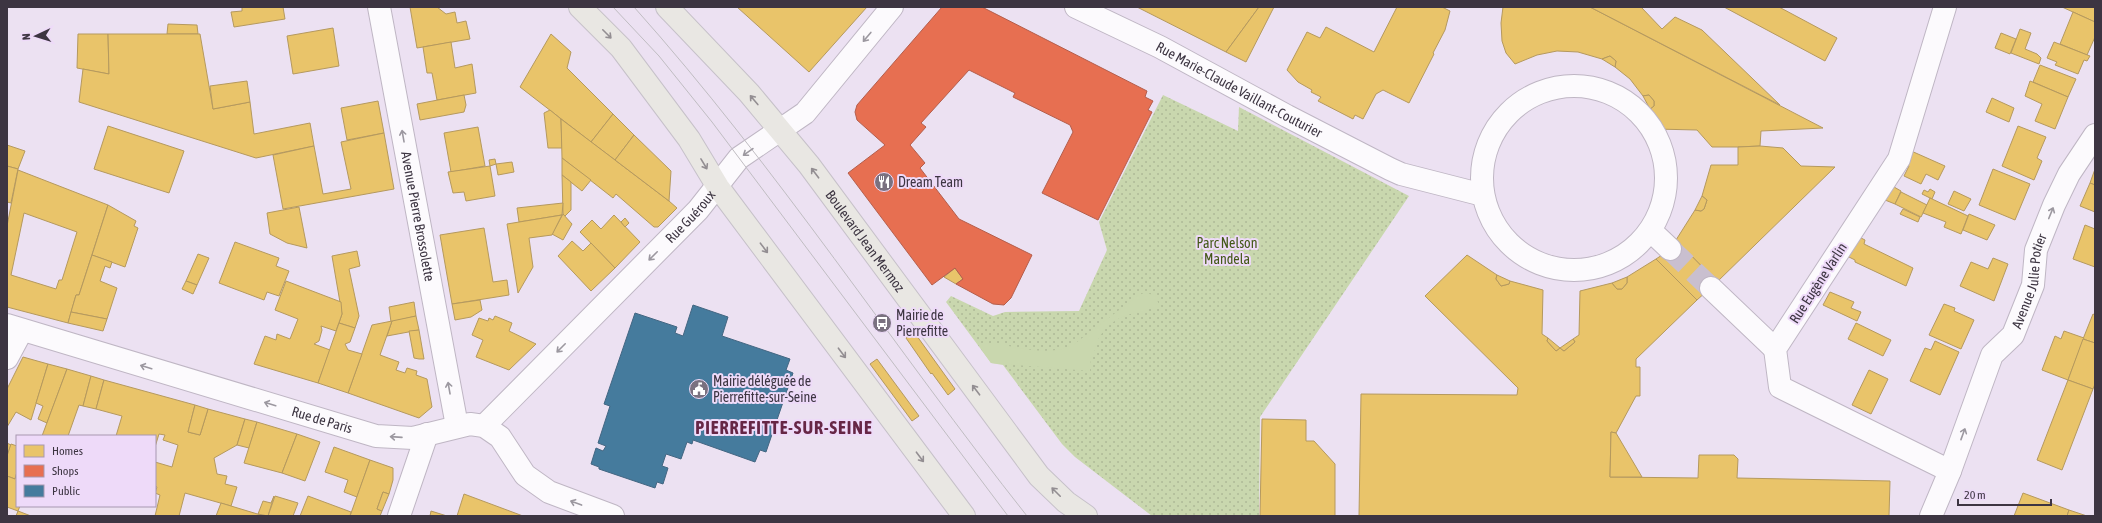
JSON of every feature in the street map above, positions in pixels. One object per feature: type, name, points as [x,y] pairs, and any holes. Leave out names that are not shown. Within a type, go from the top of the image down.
[{"type":"main road","points":[[580,7],[621,48],[689,139],[718,187],[964,516]]},
{"type":"main road","name":"Boulevard Jean Mermoz","points":[[667,7],[749,94],[809,165],[1039,476],[1066,502],[1086,516]]},
{"type":"street","name":"Avenue Pierre Brossolette","points":[[379,7],[457,426]]},
{"type":"street","name":"Rue Guéroux","points":[[484,426],[698,210],[718,187],[739,158],[805,112],[892,7]]},
{"type":"street","name":"Rue Marie-Claude Vaillant-Couturier","points":[[1076,7],[1160,46],[1287,116],[1401,174],[1483,195]]},
{"type":"street","name":"Rue Eugène Varlin","points":[[1775,349],[1899,159],[1945,7]]},
{"type":"street","points":[[1569,86],[1598,88],[1625,100],[1647,120],[1661,146],[1667,175],[1663,205],[1651,232],[1629,254],[1601,268],[1570,272],[1539,265],[1513,249],[1493,224],[1483,195],[1482,170],[1487,146],[1498,125],[1515,107],[1540,92],[1569,86]]},
{"type":"street","name":"Avenue Julie Potier","points":[[1931,516],[1950,471],[1992,355],[2013,336],[2033,285],[2036,250],[2054,205],[2069,174],[2095,134]]},
{"type":"street","points":[[1651,232],[1670,249]]},
{"type":"street","points":[[1711,288],[1775,349],[1780,387],[1950,471]]},
{"type":"street","name":"Rue de Paris","points":[[14,327],[376,436],[413,438],[457,426],[470,424],[484,426]]},
{"type":"street","points":[[7,358],[14,327]]},
{"type":"street","points":[[484,426],[500,437],[525,475],[548,492],[609,515]]},
{"type":"street","points":[[399,516],[427,434]]},
{"type":"green space","name":"Parc Nelson Mandela","points":[[1163,95],[1238,131],[1239,107],[1409,196],[1260,417],[1259,516],[1152,516],[1075,457],[1062,444],[1003,365],[991,363],[946,302],[951,296],[993,316],[1005,312],[1079,311],[1107,250],[1099,222]]},
{"type":"green space","points":[[1144,293],[1155,295],[1160,307],[1146,307],[1145,312],[1126,316],[1110,324],[1099,338],[1094,357],[1091,357],[1090,371],[991,363],[981,349],[986,344],[992,343],[1022,349],[1043,351],[1063,349],[1073,345],[1139,295]]},
{"type":"building: Homes","points":[[242,7],[283,7],[285,19],[234,27],[231,12],[242,11]]},
{"type":"building: Homes","points":[[410,7],[437,7],[446,14],[455,12],[457,23],[466,21],[470,39],[417,48]]},
{"type":"building: Homes","points":[[737,7],[867,7],[809,72]]},
{"type":"building: Homes","points":[[1137,7],[1259,7],[1226,52]]},
{"type":"building: Homes","points":[[1259,7],[1274,7],[1246,62],[1226,52]]},
{"type":"building: Homes","points":[[1397,7],[1442,7],[1450,11],[1445,30],[1409,103],[1383,90],[1376,94],[1363,119],[1355,115],[1353,119],[1318,101],[1321,97],[1311,92],[1312,90],[1298,82],[1287,70],[1307,32],[1320,38],[1326,27],[1374,52]]},
{"type":"building: Homes","points":[[1503,7],[1590,7],[1823,128],[1761,131],[1760,146],[1738,147],[1712,147],[1697,130],[1655,129],[1650,109],[1654,106],[1654,101],[1649,95],[1643,96],[1630,79],[1615,67],[1616,61],[1610,56],[1602,59],[1578,52],[1557,51],[1537,55],[1515,64],[1506,53],[1502,41],[1501,23]]},
{"type":"building: Homes","points":[[1590,7],[1641,7],[1662,29],[1675,17],[1702,30],[1780,105]]},
{"type":"building: Homes","points":[[1724,7],[1779,7],[1837,38],[1825,61]]},
{"type":"building: Homes","points":[[2062,7],[2095,7],[2095,22]]},
{"type":"building: Homes","points":[[2073,12],[2095,22],[2095,37],[2087,55],[2060,44]]},
{"type":"building: Homes","points":[[168,24],[197,25],[198,34],[167,34]]},
{"type":"building: Homes","points":[[333,28],[339,66],[293,74],[287,36]]},
{"type":"building: Homes","points":[[2020,29],[2031,33],[2025,49],[2037,54],[2041,58],[2039,64],[2011,53]]},
{"type":"building: Homes","points":[[2001,33],[2016,39],[2010,54],[1995,48]]},
{"type":"building: Homes","points":[[78,34],[108,34],[109,74],[77,68]]},
{"type":"building: Homes","points":[[108,34],[200,34],[213,109],[250,102],[254,134],[310,123],[314,146],[256,158],[79,102],[83,69],[109,74]]},
{"type":"building: Homes","points":[[551,34],[571,52],[567,68],[613,114],[591,142],[520,87]]},
{"type":"building: Homes","points":[[451,42],[455,68],[472,64],[476,93],[437,100],[432,73],[427,73],[423,47]]},
{"type":"building: Homes","points":[[2054,42],[2090,56],[2087,61],[2084,60],[2078,74],[2055,65],[2057,62],[2047,58]]},
{"type":"building: Homes","points":[[1610,56],[1616,61],[1615,67],[1602,59]]},
{"type":"building: Homes","points":[[2040,65],[2076,79],[2068,97],[2033,82]]},
{"type":"building: Homes","points":[[247,81],[250,102],[213,109],[210,86]]},
{"type":"building: Homes","points":[[2030,81],[2068,97],[2055,129],[2035,121],[2042,104],[2025,96]]},
{"type":"building: Homes","points":[[464,95],[466,105],[464,112],[420,120],[417,104]]},
{"type":"building: Homes","points":[[1649,95],[1654,101],[1654,106],[1650,109],[1643,96]]},
{"type":"building: Homes","points":[[1992,98],[2014,108],[2009,122],[1986,112]]},
{"type":"building: Homes","points":[[378,101],[384,133],[347,140],[341,108]]},
{"type":"building: Homes","points":[[550,110],[561,119],[562,148],[548,148],[544,113]]},
{"type":"building: Homes","points":[[613,114],[634,135],[615,160],[591,142]]},
{"type":"building: Homes","points":[[561,119],[677,208],[658,227],[654,227],[616,194],[613,198],[562,158]]},
{"type":"building: Homes","points":[[108,126],[184,151],[169,193],[94,169]]},
{"type":"building: Homes","points":[[2018,126],[2046,137],[2037,158],[2042,161],[2034,180],[2002,166]]},
{"type":"building: Homes","points":[[478,127],[485,166],[451,172],[444,133]]},
{"type":"building: Homes","points":[[384,133],[394,189],[283,209],[273,155],[314,146],[323,194],[351,189],[341,142]]},
{"type":"building: Homes","points":[[634,135],[671,171],[669,201],[615,160]]},
{"type":"building: Homes","points":[[7,145],[25,151],[18,169],[7,166]]},
{"type":"building: Homes","points":[[1760,146],[1783,148],[1801,166],[1835,167],[1717,282],[1676,240],[1695,210],[1701,211],[1704,209],[1707,200],[1702,196],[1711,165],[1738,165],[1738,147]]},
{"type":"building: Homes","points":[[1909,150],[1945,166],[1938,180],[1926,174],[1921,184],[1904,176],[1909,166],[1903,163]]},
{"type":"building: Homes","points":[[562,158],[591,180],[582,191],[562,175]]},
{"type":"building: Homes","points":[[495,159],[496,164],[490,166],[489,160]]},
{"type":"building: Homes","points":[[512,162],[514,172],[498,175],[496,164]]},
{"type":"building: Homes","points":[[7,166],[18,169],[11,203],[7,202]]},
{"type":"building: Homes","points":[[490,166],[495,196],[466,201],[464,192],[453,193],[448,172]]},
{"type":"building: Homes","points":[[1993,169],[2030,184],[2015,220],[1979,205]]},
{"type":"building: Homes","points":[[2095,169],[2095,185],[2090,183]]},
{"type":"building: Homes","points":[[18,170],[108,205],[79,295],[76,295],[68,323],[7,307],[7,226]],"holes":[[[24,213],[77,232],[62,280],[59,280],[56,289],[11,275]]]},
{"type":"building: Homes","points":[[562,175],[571,182],[571,210],[565,216],[563,214]]},
{"type":"building: Homes","points":[[1887,183],[1901,191],[1895,204],[1880,198]]},
{"type":"building: Homes","points":[[2090,183],[2095,185],[2095,212],[2080,206]]},
{"type":"building: Homes","points":[[1930,189],[1935,192],[1932,199],[1922,194],[1924,190],[1928,192]]},
{"type":"building: Homes","points":[[1954,191],[1971,199],[1964,211],[1948,204]]},
{"type":"building: Homes","points":[[1901,192],[1927,205],[1921,217],[1895,204]]},
{"type":"building: Homes","points":[[1702,196],[1707,200],[1704,209],[1701,211],[1695,210]]},
{"type":"building: Homes","points":[[1930,198],[1968,216],[1961,234],[1944,227],[1946,222],[1923,213]]},
{"type":"building: Homes","points":[[563,203],[562,215],[519,222],[517,208]]},
{"type":"building: Homes","points":[[108,205],[136,221],[134,226],[138,228],[125,267],[92,255]]},
{"type":"building: Homes","points":[[299,207],[307,248],[287,243],[270,234],[267,213]]},
{"type":"building: Homes","points":[[1903,209],[1920,217],[1918,222],[1900,214]]},
{"type":"building: Homes","points":[[563,214],[572,224],[563,240],[552,234]]},
{"type":"building: Homes","points":[[1969,214],[1995,225],[1987,240],[1963,230]]},
{"type":"building: Homes","points":[[562,215],[552,235],[529,238],[533,267],[518,293],[507,224]]},
{"type":"building: Homes","points":[[614,215],[640,242],[615,268],[580,232],[592,220],[601,229]]},
{"type":"building: Homes","points":[[625,218],[629,223],[625,227],[621,222]]},
{"type":"building: Homes","points":[[2085,225],[2095,229],[2095,267],[2073,259]]},
{"type":"building: Homes","points":[[484,228],[493,282],[507,280],[509,295],[452,304],[440,235]]},
{"type":"building: Homes","points":[[1857,236],[1865,240],[1864,244],[1913,268],[1906,286],[1855,262],[1855,260],[1847,256]]},
{"type":"building: Homes","points":[[1676,240],[1717,282],[1697,300],[1656,259],[1668,251]]},
{"type":"building: Homes","points":[[572,241],[583,251],[591,243],[615,268],[591,291],[558,256]]},
{"type":"building: Homes","points":[[235,242],[279,258],[276,266],[289,271],[279,296],[267,292],[264,300],[219,283]]},
{"type":"building: Homes","points":[[357,251],[360,266],[349,269],[359,316],[355,328],[339,323],[342,314],[332,256]]},
{"type":"building: Homes","points":[[198,254],[209,258],[197,285],[186,281]]},
{"type":"building: Homes","points":[[92,255],[112,262],[110,268],[105,266],[100,281],[117,288],[107,319],[71,312],[76,295],[79,295]]},
{"type":"building: Homes","points":[[1467,255],[1497,275],[1496,279],[1501,286],[1509,284],[1510,281],[1543,290],[1542,334],[1548,338],[1547,341],[1556,351],[1560,348],[1564,351],[1575,342],[1573,339],[1579,335],[1580,291],[1612,283],[1617,289],[1622,289],[1627,283],[1627,277],[1656,259],[1697,300],[1636,359],[1636,367],[1640,367],[1640,396],[1636,396],[1616,433],[1611,432],[1610,477],[1698,478],[1699,455],[1734,455],[1738,459],[1737,478],[1890,481],[1889,516],[1359,516],[1361,394],[1517,395],[1518,388],[1425,296]]},
{"type":"building: Homes","points":[[1993,258],[2008,264],[1994,301],[1960,286],[1971,262],[1988,269]]},
{"type":"building: Homes","points":[[955,268],[963,279],[956,284],[944,277]]},
{"type":"building: Homes","points":[[1497,275],[1510,281],[1509,284],[1501,286],[1496,279]]},
{"type":"building: Homes","points":[[1627,277],[1627,283],[1622,289],[1617,289],[1612,283]]},
{"type":"building: Homes","points":[[186,281],[197,285],[193,294],[182,289]]},
{"type":"building: Homes","points":[[286,281],[341,302],[342,314],[336,331],[321,326],[322,330],[319,341],[314,344],[330,350],[318,383],[254,364],[265,336],[276,340],[277,334],[290,339],[298,319],[275,310]]},
{"type":"building: Homes","points":[[1830,292],[1854,302],[1851,308],[1861,312],[1857,321],[1823,305]]},
{"type":"building: Homes","points":[[480,300],[482,310],[471,317],[455,320],[452,304]]},
{"type":"building: Homes","points":[[414,302],[416,316],[391,322],[389,307]]},
{"type":"building: Homes","points":[[1944,304],[1955,308],[1954,311],[1974,320],[1961,349],[1929,335]]},
{"type":"building: Homes","points":[[71,312],[107,319],[103,331],[68,323]]},
{"type":"building: Homes","points":[[2093,314],[2095,315],[2095,343],[2083,339]]},
{"type":"building: Homes","points":[[416,316],[419,330],[387,336],[392,321]]},
{"type":"building: Homes","points":[[495,316],[512,323],[509,331],[536,344],[509,370],[476,357],[483,340],[472,335],[479,318],[488,321],[489,318],[493,320]]},
{"type":"building: Homes","points":[[392,321],[380,355],[399,362],[396,370],[405,373],[407,368],[417,371],[416,375],[427,379],[432,407],[419,418],[348,393],[372,325]]},
{"type":"building: Homes","points":[[339,323],[355,328],[350,342],[345,344],[348,350],[362,354],[348,393],[318,383]]},
{"type":"building: Homes","points":[[1856,323],[1891,340],[1883,356],[1848,339]]},
{"type":"building: Homes","points":[[419,330],[424,359],[414,358],[409,331]]},
{"type":"building: Homes","points":[[2064,331],[2084,338],[2068,380],[2042,370],[2055,336],[2061,339]]},
{"type":"building: Homes","points":[[914,332],[955,389],[948,395],[932,373],[931,374],[906,338]]},
{"type":"building: Homes","points":[[1548,338],[1560,348],[1556,351],[1547,341]]},
{"type":"building: Homes","points":[[1573,339],[1575,342],[1564,351],[1560,348]]},
{"type":"building: Homes","points":[[2083,339],[2095,343],[2095,384],[2093,389],[2068,380]]},
{"type":"building: Homes","points":[[1935,341],[1959,352],[1940,395],[1910,381],[1925,348],[1931,350]]},
{"type":"building: Homes","points":[[23,357],[48,364],[31,420],[16,412],[7,427],[7,389]]},
{"type":"building: Homes","points":[[877,359],[919,416],[912,421],[870,364]]},
{"type":"building: Homes","points":[[48,364],[67,369],[47,423],[38,419],[43,406],[36,403]]},
{"type":"building: Homes","points":[[67,369],[91,376],[83,406],[79,405],[68,435],[42,435]]},
{"type":"building: Homes","points":[[1869,370],[1888,379],[1871,414],[1852,405]]},
{"type":"building: Homes","points":[[91,376],[104,380],[96,409],[83,406]]},
{"type":"building: Homes","points":[[104,380],[195,405],[188,432],[200,435],[208,409],[245,419],[237,445],[214,458],[217,474],[227,476],[225,484],[237,487],[231,506],[185,493],[179,516],[155,516],[160,495],[156,493],[156,462],[172,467],[178,445],[163,440],[165,435],[159,434],[156,444],[156,435],[116,435],[122,416],[96,409]]},
{"type":"building: Homes","points":[[2068,380],[2093,389],[2062,470],[2037,460]]},
{"type":"building: Homes","points":[[195,405],[208,409],[200,435],[188,432]]},
{"type":"building: Homes","points":[[245,419],[257,422],[249,448],[237,445]]},
{"type":"building: Homes","points":[[1262,419],[1306,420],[1306,441],[1314,441],[1335,464],[1335,516],[1260,516]]},
{"type":"building: Homes","points":[[257,422],[297,434],[282,473],[244,463]]},
{"type":"building: Homes","points":[[1611,432],[1616,433],[1642,477],[1610,477]]},
{"type":"building: Homes","points":[[297,434],[320,442],[305,481],[282,473]]},
{"type":"building: Homes","points":[[7,443],[11,445],[7,456]]},
{"type":"building: Homes","points":[[11,444],[16,446],[15,479],[7,476],[7,456]]},
{"type":"building: Homes","points":[[334,447],[370,460],[357,497],[344,492],[348,480],[325,472]]},
{"type":"building: Homes","points":[[370,460],[393,468],[393,480],[389,494],[383,492],[377,509],[382,511],[380,516],[350,516]]},
{"type":"building: Homes","points":[[7,476],[15,479],[16,476],[16,507],[20,507],[18,511],[7,507]]},
{"type":"building: Homes","points":[[383,492],[389,494],[382,511],[377,509]]},
{"type":"building: Homes","points":[[2023,493],[2069,510],[2067,516],[2014,516]]},
{"type":"building: Homes","points":[[464,494],[523,516],[457,516]]},
{"type":"building: Homes","points":[[274,496],[268,516],[258,514],[263,501],[271,503]]},
{"type":"building: Homes","points":[[275,496],[298,503],[293,516],[268,516]]},
{"type":"building: Homes","points":[[308,496],[351,512],[350,516],[300,516]]},
{"type":"building: Homes","points":[[221,503],[231,506],[264,516],[216,516]]},
{"type":"building: Homes","points":[[2069,510],[2087,516],[2067,516]]},
{"type":"building: Homes","points":[[18,511],[31,516],[16,516]]},
{"type":"building: Homes","points":[[431,511],[447,516],[430,516]]},
{"type":"building: Shops","points":[[942,7],[982,7],[1147,91],[1145,97],[1153,101],[1148,110],[1152,112],[1098,220],[1042,193],[1073,132],[1070,125],[1013,97],[1015,93],[969,70],[921,123],[926,127],[910,145],[925,163],[920,168],[959,219],[1032,255],[1011,298],[1004,305],[993,304],[956,284],[963,279],[955,268],[932,285],[848,173],[885,145],[857,120],[855,112],[857,105]]},
{"type":"building: Public","name":"Mairie déléguée de Pierrefitte-sur-Seine","points":[[693,305],[728,317],[722,336],[790,359],[786,370],[793,373],[766,452],[760,450],[755,462],[693,440],[692,444],[687,442],[681,459],[666,454],[662,466],[668,468],[663,484],[657,482],[655,488],[599,469],[599,467],[591,464],[596,448],[603,451],[606,446],[598,443],[610,406],[604,404],[635,313],[677,327],[675,333],[683,336]]},
{"type":"tunnel","points":[[1670,249],[1711,288]]},
{"type":"tram line","points":[[613,7],[659,56],[712,122],[1008,516]]},
{"type":"tram line","points":[[634,7],[737,130],[1027,516]]},
{"type":"place","name":"Dream Team","points":[[884,182]]},
{"type":"place","name":"Mairie de Pierrefitte","points":[[882,323]]},
{"type":"place","name":"Mairie déléguée de Pierrefitte-sur-Seine","points":[[699,389]]},
{"type":"district","name":"PIERREFITTE-SUR-SEINE","points":[[784,427]]}]
